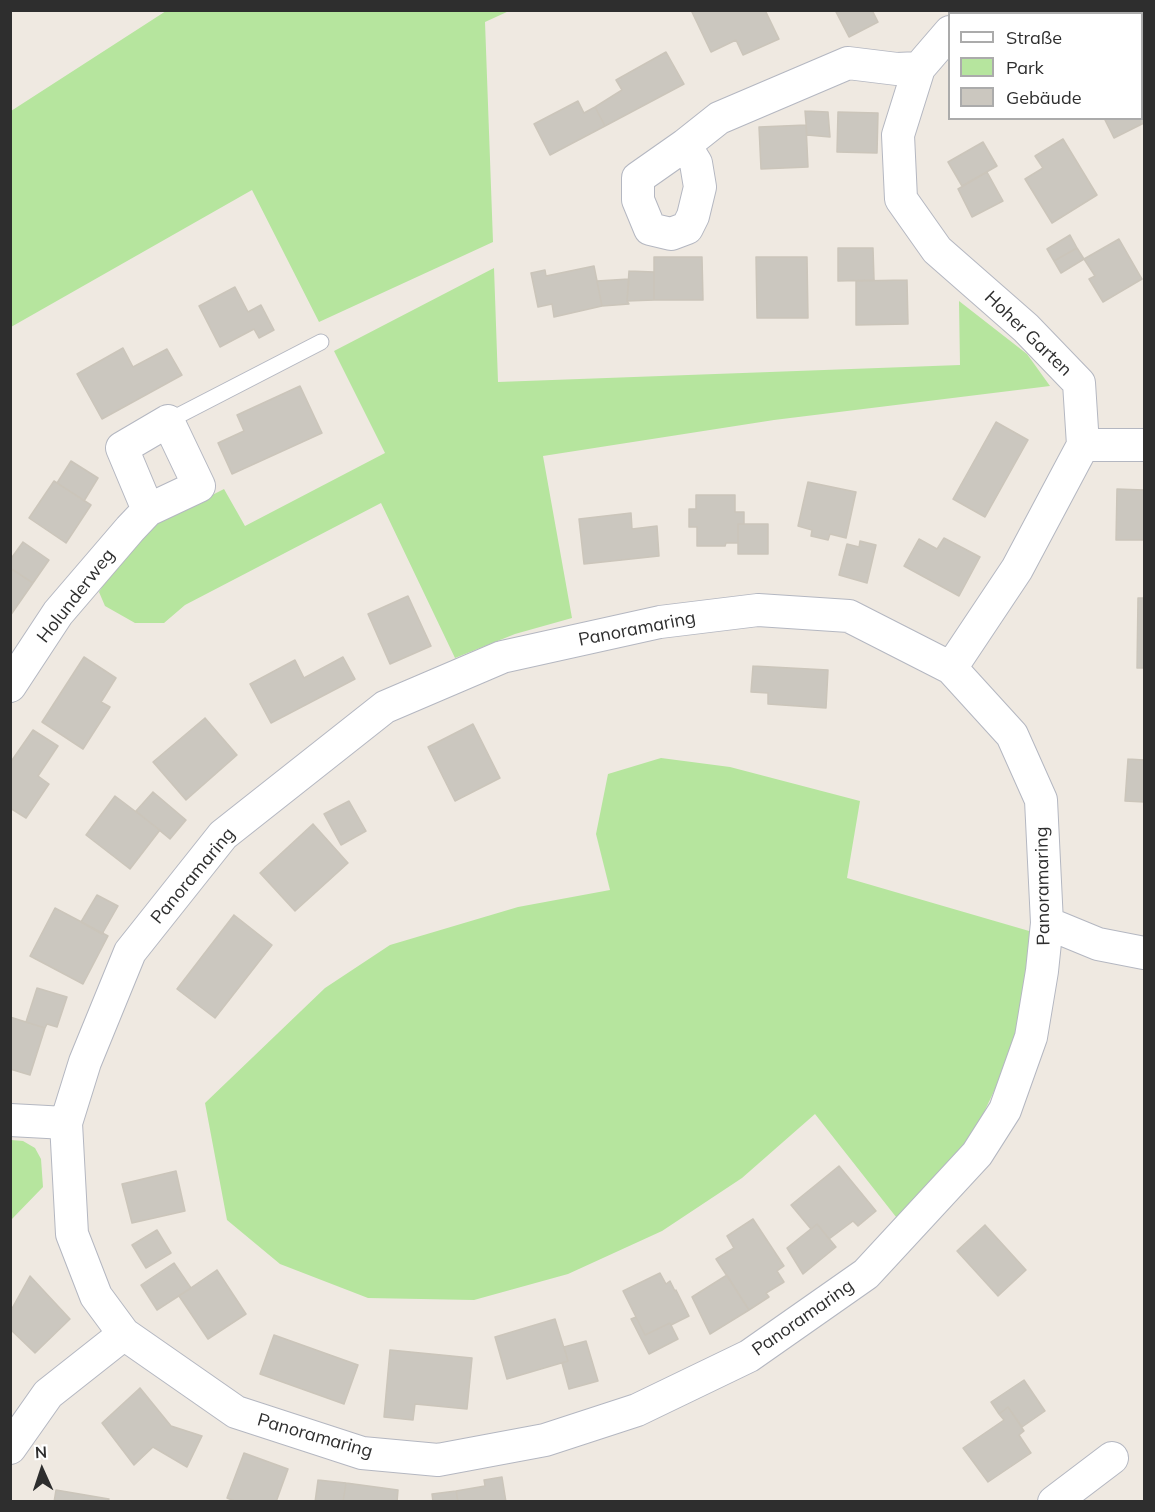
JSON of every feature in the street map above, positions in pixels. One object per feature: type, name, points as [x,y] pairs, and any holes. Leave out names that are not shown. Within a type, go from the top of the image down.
[{"type":"street","name":"Hoher Garten","points":[[948,34],[919,68],[898,135],[901,199],[937,250],[1026,328],[1079,383],[1083,445]]},
{"type":"street","points":[[685,145],[719,118],[848,63],[897,69],[919,68]]},
{"type":"street","points":[[148,510],[122,448],[168,421]]},
{"type":"street","name":"Holunderweg","points":[[10,686],[58,613],[148,510],[199,486],[168,421]]},
{"type":"street","points":[[951,668],[1017,569],[1083,445],[1144,445]]},
{"type":"street","name":"Panoramaring","points":[[758,610],[849,616],[951,668],[1012,735],[1041,800],[1047,923],[1031,1037],[1005,1110],[977,1154],[866,1274],[749,1356],[637,1410],[545,1440],[438,1460],[362,1453],[236,1412],[124,1334],[96,1296],[72,1234],[66,1123],[85,1062],[130,952],[223,835],[385,707],[502,657],[660,622],[758,610]]},
{"type":"street","points":[[1047,923],[1098,944],[1144,953]]},
{"type":"street","points":[[10,1120],[66,1123]]},
{"type":"street","points":[[10,1448],[48,1394],[124,1334]]},
{"type":"street","points":[[1054,1502],[1112,1458]]},
{"type":"lane","points":[[168,421],[321,342]]},
{"type":"green space","points":[[166,11],[509,11],[485,22],[493,242],[319,322],[252,190],[11,327],[11,111]]},
{"type":"green space","points":[[494,268],[498,382],[960,365],[959,301],[1027,354],[1050,386],[774,420],[543,456],[572,618],[515,634],[455,658],[381,503],[185,605],[164,623],[135,623],[105,606],[99,592],[117,563],[134,541],[159,522],[224,489],[245,526],[385,453],[334,351]]},
{"type":"green space","points":[[661,758],[730,767],[860,801],[847,878],[1036,933],[1020,1026],[995,1089],[969,1144],[900,1222],[815,1114],[742,1178],[662,1231],[568,1274],[474,1300],[368,1298],[280,1264],[227,1220],[205,1103],[325,988],[390,945],[518,907],[610,890],[596,834],[608,774]]},
{"type":"green space","points":[[11,1140],[23,1141],[35,1148],[41,1159],[43,1187],[11,1220]]},
{"type":"building","points":[[691,10],[765,10],[779,39],[743,55],[736,40],[711,52]]},
{"type":"building","points":[[835,10],[872,10],[878,22],[849,37]]},
{"type":"building","points":[[666,52],[684,84],[605,126],[595,107],[622,90],[616,80]]},
{"type":"building","points":[[1143,92],[1144,123],[1114,138],[1105,120],[1143,120]]},
{"type":"building","points":[[578,101],[584,113],[595,107],[605,126],[550,155],[534,124]]},
{"type":"building","points":[[805,111],[828,112],[830,137],[807,135]]},
{"type":"building","points":[[838,112],[878,113],[877,153],[837,152]]},
{"type":"building","points":[[806,125],[808,167],[761,169],[759,127]]},
{"type":"building","points":[[1063,139],[1097,195],[1052,223],[1025,179],[1043,168],[1035,156]]},
{"type":"building","points":[[983,142],[997,166],[962,186],[948,162]]},
{"type":"building","points":[[987,172],[1003,201],[972,217],[958,189]]},
{"type":"building","points":[[1070,235],[1077,248],[1054,261],[1047,249]]},
{"type":"building","points":[[1119,239],[1142,279],[1103,302],[1089,279],[1095,276],[1084,259]]},
{"type":"building","points":[[838,248],[873,248],[874,280],[838,281]]},
{"type":"building","points":[[1077,248],[1084,259],[1061,273],[1054,261]]},
{"type":"building","points":[[654,257],[702,257],[703,300],[654,300]]},
{"type":"building","points":[[756,257],[807,257],[808,318],[757,318]]},
{"type":"building","points":[[594,266],[602,306],[554,317],[552,304],[538,307],[531,273],[545,270],[546,276]]},
{"type":"building","points":[[629,271],[654,272],[654,300],[627,301]]},
{"type":"building","points":[[629,279],[627,301],[629,304],[602,306],[597,281]]},
{"type":"building","points":[[907,280],[908,324],[856,325],[856,281]]},
{"type":"building","points":[[235,287],[248,312],[261,305],[274,330],[259,338],[254,329],[220,347],[199,306]]},
{"type":"building","points":[[123,348],[133,367],[167,349],[182,375],[102,419],[77,374]]},
{"type":"building","points":[[300,386],[322,433],[232,474],[218,443],[244,431],[237,415]]},
{"type":"building","points":[[996,422],[1028,440],[985,517],[953,499]]},
{"type":"building","points":[[71,461],[98,478],[84,501],[57,483]]},
{"type":"building","points":[[54,481],[91,505],[66,543],[29,518]]},
{"type":"building","points":[[808,482],[856,492],[846,538],[830,534],[828,540],[811,536],[812,530],[798,526]]},
{"type":"building","points":[[1117,489],[1144,490],[1144,540],[1116,540]]},
{"type":"building","points":[[696,495],[735,495],[735,512],[744,512],[744,524],[738,524],[738,543],[726,543],[725,546],[697,546],[697,527],[689,527],[689,509],[696,509]]},
{"type":"building","points":[[631,513],[632,529],[657,526],[659,556],[584,564],[579,519]]},
{"type":"building","points":[[738,524],[768,524],[768,554],[738,554]]},
{"type":"building","points":[[944,538],[980,557],[959,596],[904,566],[919,539],[937,549]]},
{"type":"building","points":[[860,541],[876,545],[867,583],[839,575],[847,544],[859,547]]},
{"type":"building","points":[[23,542],[49,560],[33,583],[10,568],[10,560]]},
{"type":"building","points":[[10,568],[33,583],[10,616]]},
{"type":"building","points":[[408,596],[431,646],[390,664],[368,614]]},
{"type":"building","points":[[1138,598],[1144,598],[1144,668],[1137,668]]},
{"type":"building","points":[[84,657],[116,678],[101,702],[110,707],[83,749],[42,722]]},
{"type":"building","points":[[343,657],[355,679],[271,723],[250,684],[295,660],[304,678]]},
{"type":"building","points":[[753,666],[828,670],[826,708],[768,704],[768,693],[751,692]]},
{"type":"building","points":[[205,718],[237,755],[186,800],[153,762]]},
{"type":"building","points":[[473,724],[500,778],[455,801],[428,747]]},
{"type":"building","points":[[33,730],[58,746],[38,776],[49,784],[26,818],[10,808],[10,763]]},
{"type":"building","points":[[1128,759],[1144,760],[1144,802],[1125,801]]},
{"type":"building","points":[[153,792],[186,820],[170,839],[136,811]]},
{"type":"building","points":[[115,796],[160,830],[130,869],[86,835]]},
{"type":"building","points":[[349,801],[366,831],[341,845],[324,814]]},
{"type":"building","points":[[313,824],[348,863],[295,911],[260,873]]},
{"type":"building","points":[[97,895],[118,906],[102,934],[81,922]]},
{"type":"building","points":[[55,908],[108,936],[83,984],[30,956]]},
{"type":"building","points":[[234,915],[272,945],[215,1018],[177,989]]},
{"type":"building","points":[[37,988],[67,997],[57,1027],[47,1024],[45,1028],[26,1022]]},
{"type":"building","points":[[10,1017],[45,1028],[30,1075],[10,1069]]},
{"type":"building","points":[[839,1166],[876,1211],[858,1226],[853,1221],[829,1239],[817,1224],[811,1229],[791,1205]]},
{"type":"building","points":[[176,1171],[185,1211],[132,1223],[122,1184]]},
{"type":"building","points":[[753,1219],[784,1266],[777,1271],[784,1282],[766,1293],[769,1297],[749,1310],[716,1259],[734,1248],[727,1236]]},
{"type":"building","points":[[817,1224],[836,1247],[803,1274],[787,1248]]},
{"type":"building","points":[[985,1225],[1026,1270],[998,1296],[957,1251]]},
{"type":"building","points":[[157,1230],[171,1253],[146,1268],[132,1245]]},
{"type":"building","points":[[174,1263],[191,1288],[157,1310],[141,1285]]},
{"type":"building","points":[[217,1270],[246,1314],[208,1339],[179,1296]]},
{"type":"building","points":[[660,1273],[666,1284],[670,1281],[689,1316],[645,1335],[623,1291]]},
{"type":"building","points":[[727,1275],[749,1310],[710,1334],[692,1297]]},
{"type":"building","points":[[30,1276],[70,1319],[35,1353],[10,1329],[10,1312]]},
{"type":"building","points":[[636,1317],[645,1335],[670,1323],[678,1339],[649,1354],[631,1319]]},
{"type":"building","points":[[555,1319],[568,1361],[507,1379],[495,1337]]},
{"type":"building","points":[[274,1335],[358,1365],[344,1404],[260,1374]]},
{"type":"building","points":[[586,1341],[598,1381],[569,1389],[562,1363],[568,1361],[564,1347]]},
{"type":"building","points":[[390,1350],[472,1358],[467,1409],[415,1404],[413,1420],[384,1417]]},
{"type":"building","points":[[1024,1380],[1045,1411],[1022,1427],[1008,1407],[999,1414],[991,1402]]},
{"type":"building","points":[[140,1388],[171,1426],[202,1436],[187,1467],[153,1447],[134,1465],[102,1423]]},
{"type":"building","points":[[1008,1407],[1024,1431],[1019,1435],[1031,1453],[988,1482],[963,1448],[1004,1420],[999,1414]]},
{"type":"building","points":[[244,1453],[288,1469],[276,1502],[237,1502],[227,1498]]},
{"type":"building","points":[[502,1477],[506,1502],[458,1502],[456,1491],[485,1486],[484,1480]]},
{"type":"building","points":[[318,1480],[346,1483],[343,1502],[315,1502]]},
{"type":"building","points":[[346,1483],[398,1490],[397,1502],[343,1502]]},
{"type":"building","points":[[56,1490],[109,1499],[108,1502],[54,1502]]},
{"type":"building","points":[[456,1491],[458,1502],[433,1502],[432,1494]]}]
